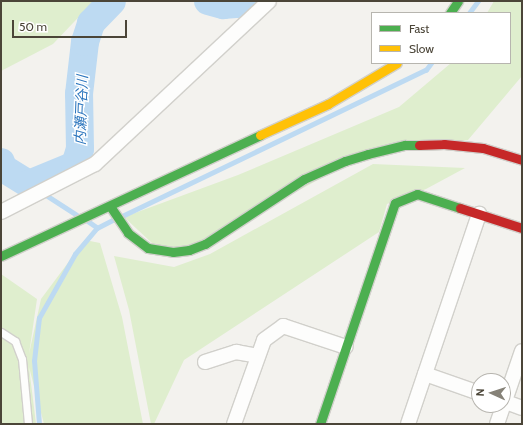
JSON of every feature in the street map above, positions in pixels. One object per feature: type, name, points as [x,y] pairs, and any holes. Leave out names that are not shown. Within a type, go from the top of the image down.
[{"type":"street","points":[[1,212],[95,164],[269,1]]},
{"type":"street","points":[[451,12],[458,1]]},
{"type":"street","points":[[1,256],[94,213],[111,208],[328,104],[395,64]]},
{"type":"street","points":[[111,208],[128,233],[148,248],[173,252],[189,250],[205,244],[264,204],[304,180],[345,161],[368,154],[405,145],[444,144],[483,148],[522,160]]},
{"type":"street","points":[[320,424],[395,203],[417,194],[522,228]]},
{"type":"street","points":[[408,424],[479,214]]},
{"type":"street","points":[[234,424],[264,340],[283,326],[346,348]]},
{"type":"street","points":[[511,382],[522,351]]},
{"type":"street","points":[[205,362],[236,352],[258,356]]},
{"type":"street","points":[[424,374],[471,390]]},
{"type":"street","points":[[511,404],[522,408]]},
{"type":"street","points":[[497,424],[500,413]]},
{"type":"lane","points":[[1,332],[15,341],[22,359],[28,424]]},
{"type":"green space","points":[[1,1],[94,1],[53,44],[1,71]]},
{"type":"green space","points":[[494,1],[522,1],[522,76],[468,140],[362,156],[189,250],[153,244],[124,217],[238,175],[399,107],[450,64],[511,64],[511,12],[488,12]]},
{"type":"green space","points":[[373,164],[465,168],[426,189],[387,204],[379,232],[184,360],[154,424],[151,424],[129,310],[114,256],[174,267],[210,254]]},
{"type":"green space","points":[[85,240],[100,243],[122,317],[143,424],[44,424],[29,367],[36,424],[1,424],[1,274],[37,299],[29,354],[41,299]]},
{"type":"waterway","name":"内瀬戸谷川","points":[[1,162],[3,168],[29,184],[75,165],[80,149],[79,94],[85,42],[91,23],[112,1]]},
{"type":"waterway","name":"内瀬戸谷川","points":[[208,1],[223,5],[236,4],[242,1]]},
{"type":"waterway","points":[[470,12],[478,1]]},
{"type":"waterway","points":[[122,216],[426,70],[430,64]]},
{"type":"waterway","points":[[29,184],[77,215]]},
{"type":"waterway","points":[[97,228],[113,220]]},
{"type":"waterway","points":[[39,424],[34,361],[39,318],[75,254],[97,228],[87,221]]},
{"type":"traffic: fast","points":[[451,12],[458,1]]},
{"type":"traffic: fast","points":[[1,256],[260,135]]},
{"type":"traffic: fast","points":[[110,206],[128,233],[148,248],[173,252],[189,250],[205,244],[304,179],[345,161],[368,154],[405,145],[419,145]]},
{"type":"traffic: fast","points":[[320,424],[395,203],[417,194],[460,208]]},
{"type":"traffic: slow","points":[[260,135],[328,104],[395,64]]},
{"type":"traffic: jam","points":[[419,145],[444,144],[483,148],[522,160]]},
{"type":"traffic: jam","points":[[460,208],[522,228]]}]
